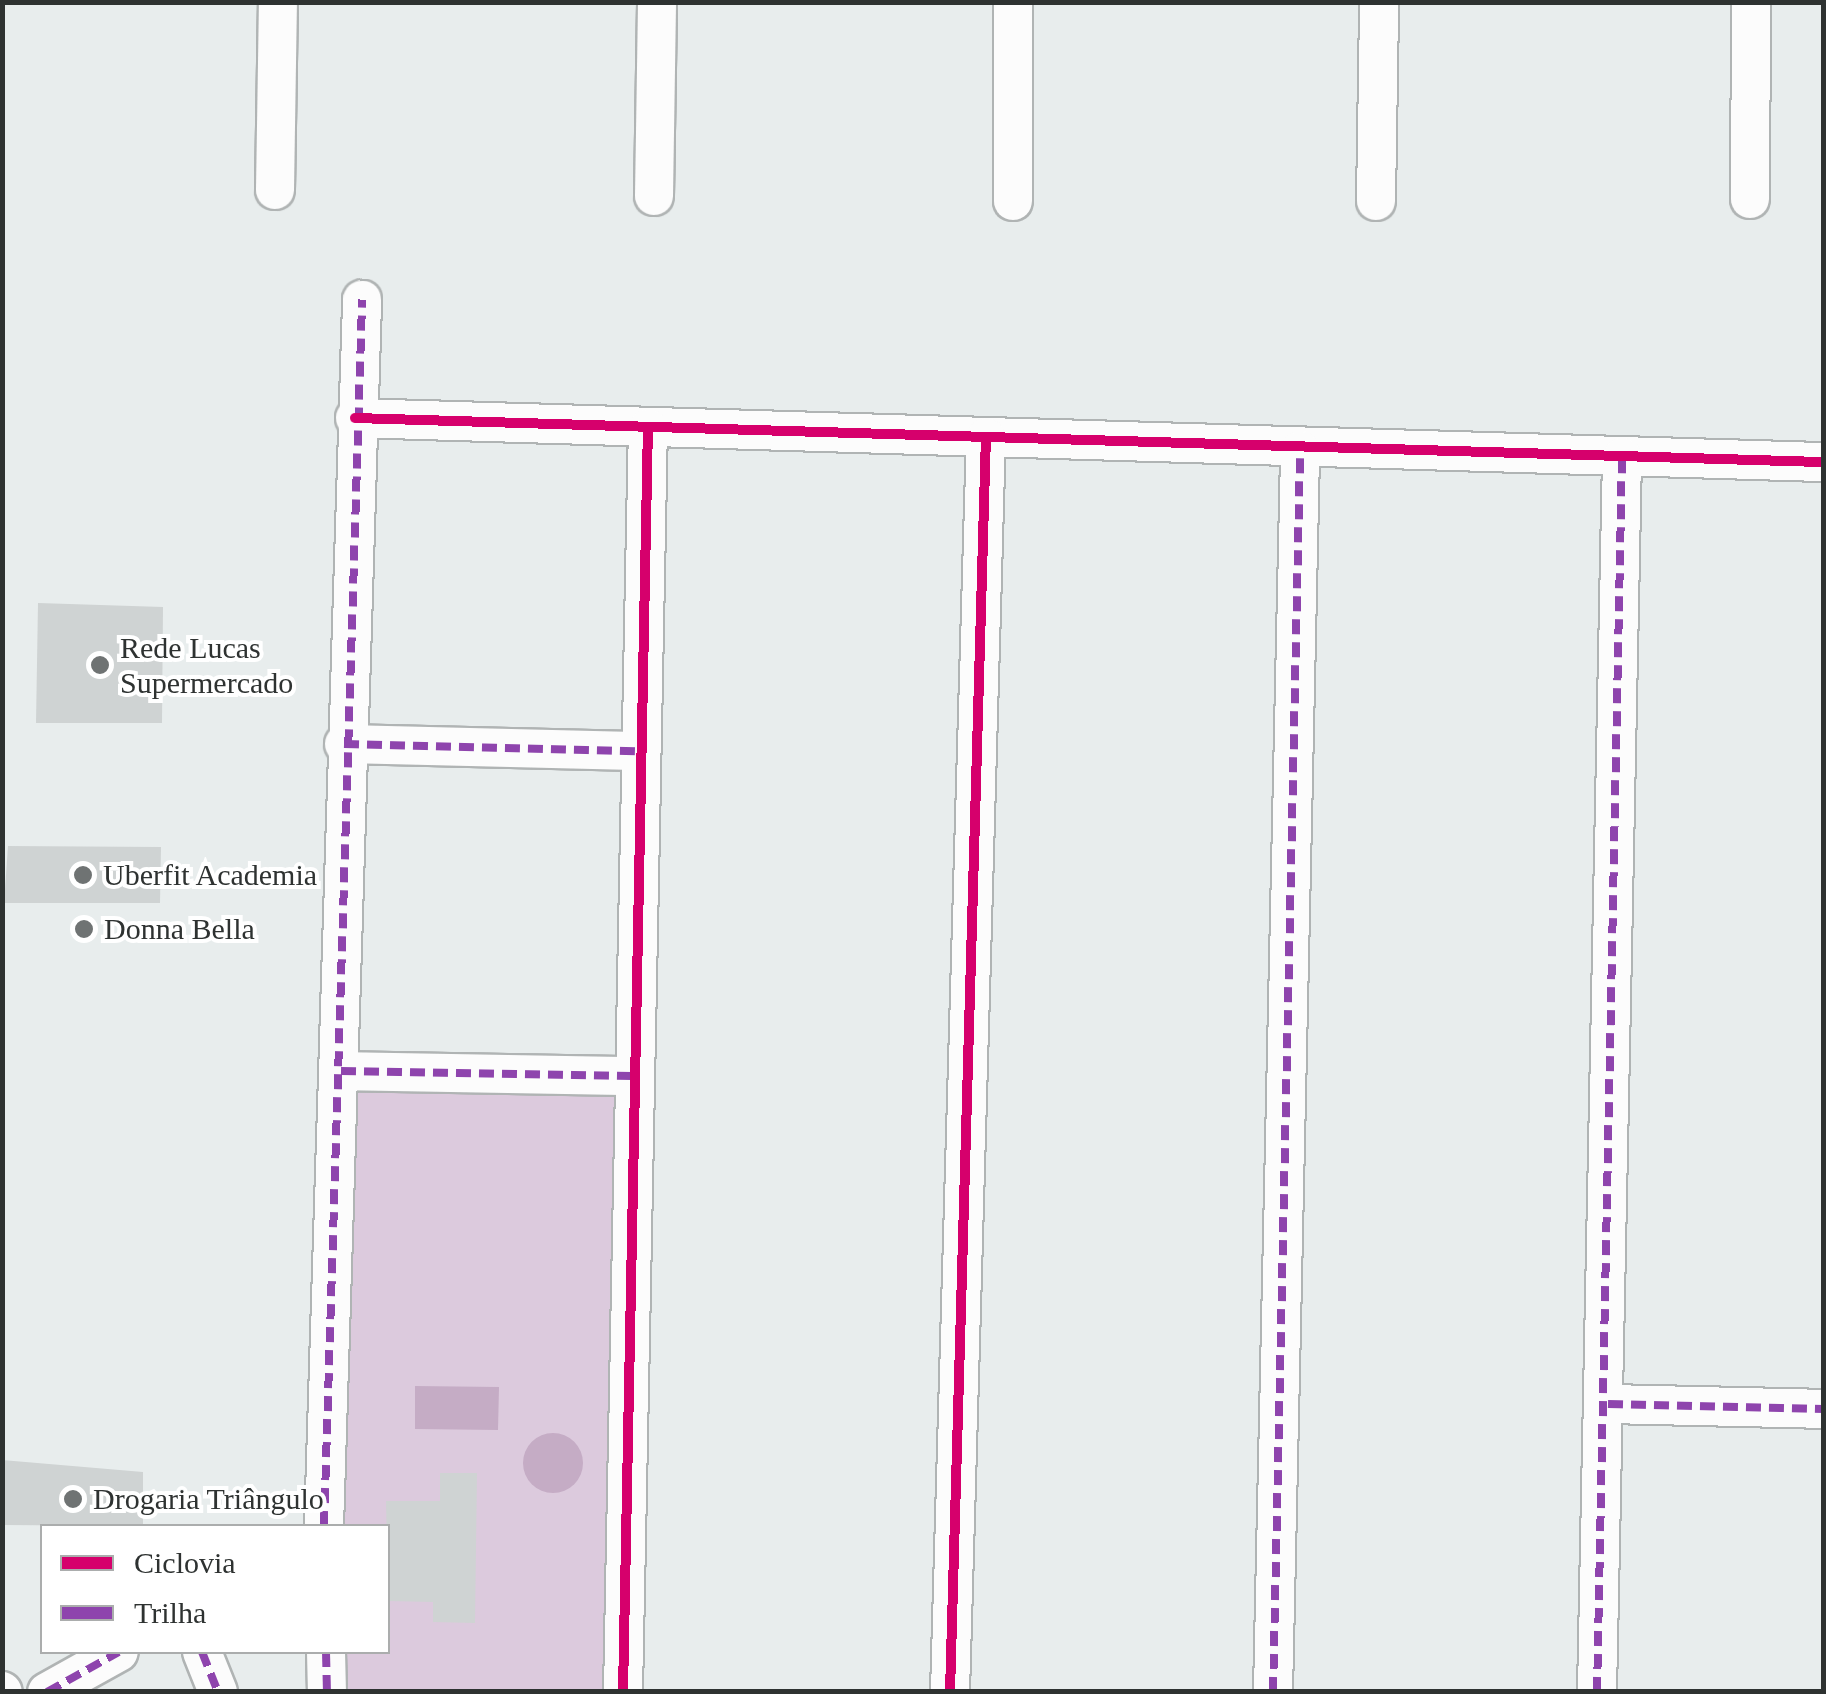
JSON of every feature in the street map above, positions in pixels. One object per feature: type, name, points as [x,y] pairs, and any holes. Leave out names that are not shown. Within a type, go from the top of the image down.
[{"type":"street","points":[[275,190],[278,2]]},
{"type":"street","points":[[654,196],[657,2]]},
{"type":"street","points":[[1013,201],[1014,2]]},
{"type":"street","points":[[1376,202],[1379,2]]},
{"type":"street","points":[[1750,199],[1751,2]]},
{"type":"street","points":[[324,1524],[340,1071],[344,744],[362,300]]},
{"type":"street","points":[[355,418],[1300,450],[1824,462]]},
{"type":"street","points":[[623,1692],[636,751],[648,428]]},
{"type":"street","points":[[950,1692],[986,438]]},
{"type":"street","points":[[1273,1692],[1300,450]]},
{"type":"street","points":[[1596,1692],[1608,1404],[1622,457]]},
{"type":"street","points":[[344,744],[636,751]]},
{"type":"street","points":[[340,1071],[632,1076]]},
{"type":"street","points":[[1608,1404],[1824,1409]]},
{"type":"street","points":[[47,1692],[115,1654]]},
{"type":"street","points":[[203,1654],[218,1692]]},
{"type":"street","points":[[326,1654],[327,1692]]},
{"type":"shaded area","points":[[341,1071],[632,1076],[623,1691],[327,1691],[326,1654],[390,1654],[390,1524],[324,1524]]},
{"type":"shaded area","points":[[415,1386],[499,1387],[498,1430],[415,1429]]},
{"type":"shaded area","points":[[553,1433],[574,1442],[583,1463],[574,1484],[553,1493],[532,1484],[523,1463],[532,1442]]},
{"type":"building","name":"Rede Lucas Supermercado","points":[[38,603],[163,607],[162,723],[36,723]]},
{"type":"building","name":"Uberfit Academia","points":[[8,846],[161,847],[160,903],[4,903]]},
{"type":"building","name":"Drogaria Triângulo","points":[[2,1460],[143,1472],[143,1524],[2,1525]]},
{"type":"building","points":[[440,1473],[477,1473],[475,1623],[433,1622],[433,1602],[390,1601],[390,1524],[386,1524],[386,1501],[440,1501]]},
{"type":"marked path","points":[[324,1524],[362,300]]},
{"type":"marked path","points":[[1273,1692],[1300,450]]},
{"type":"marked path","points":[[1597,1692],[1622,457]]},
{"type":"marked path","points":[[344,744],[636,751]]},
{"type":"marked path","points":[[341,1071],[632,1076]]},
{"type":"marked path","points":[[1608,1404],[1824,1409]]},
{"type":"marked path","points":[[47,1692],[115,1654]]},
{"type":"marked path","points":[[203,1654],[218,1692]]},
{"type":"marked path","points":[[326,1654],[327,1692]]},
{"type":"cycle path","points":[[355,418],[1824,462]]},
{"type":"cycle path","points":[[623,1692],[648,428]]},
{"type":"cycle path","points":[[950,1692],[986,438]]},
{"type":"place","name":"Rede Lucas Supermercado","points":[[100,665]]},
{"type":"place","name":"Uberfit Academia","points":[[83,875]]},
{"type":"place","name":"Donna Bella","points":[[84,929]]},
{"type":"place","name":"Drogaria Triângulo","points":[[73,1499]]}]
